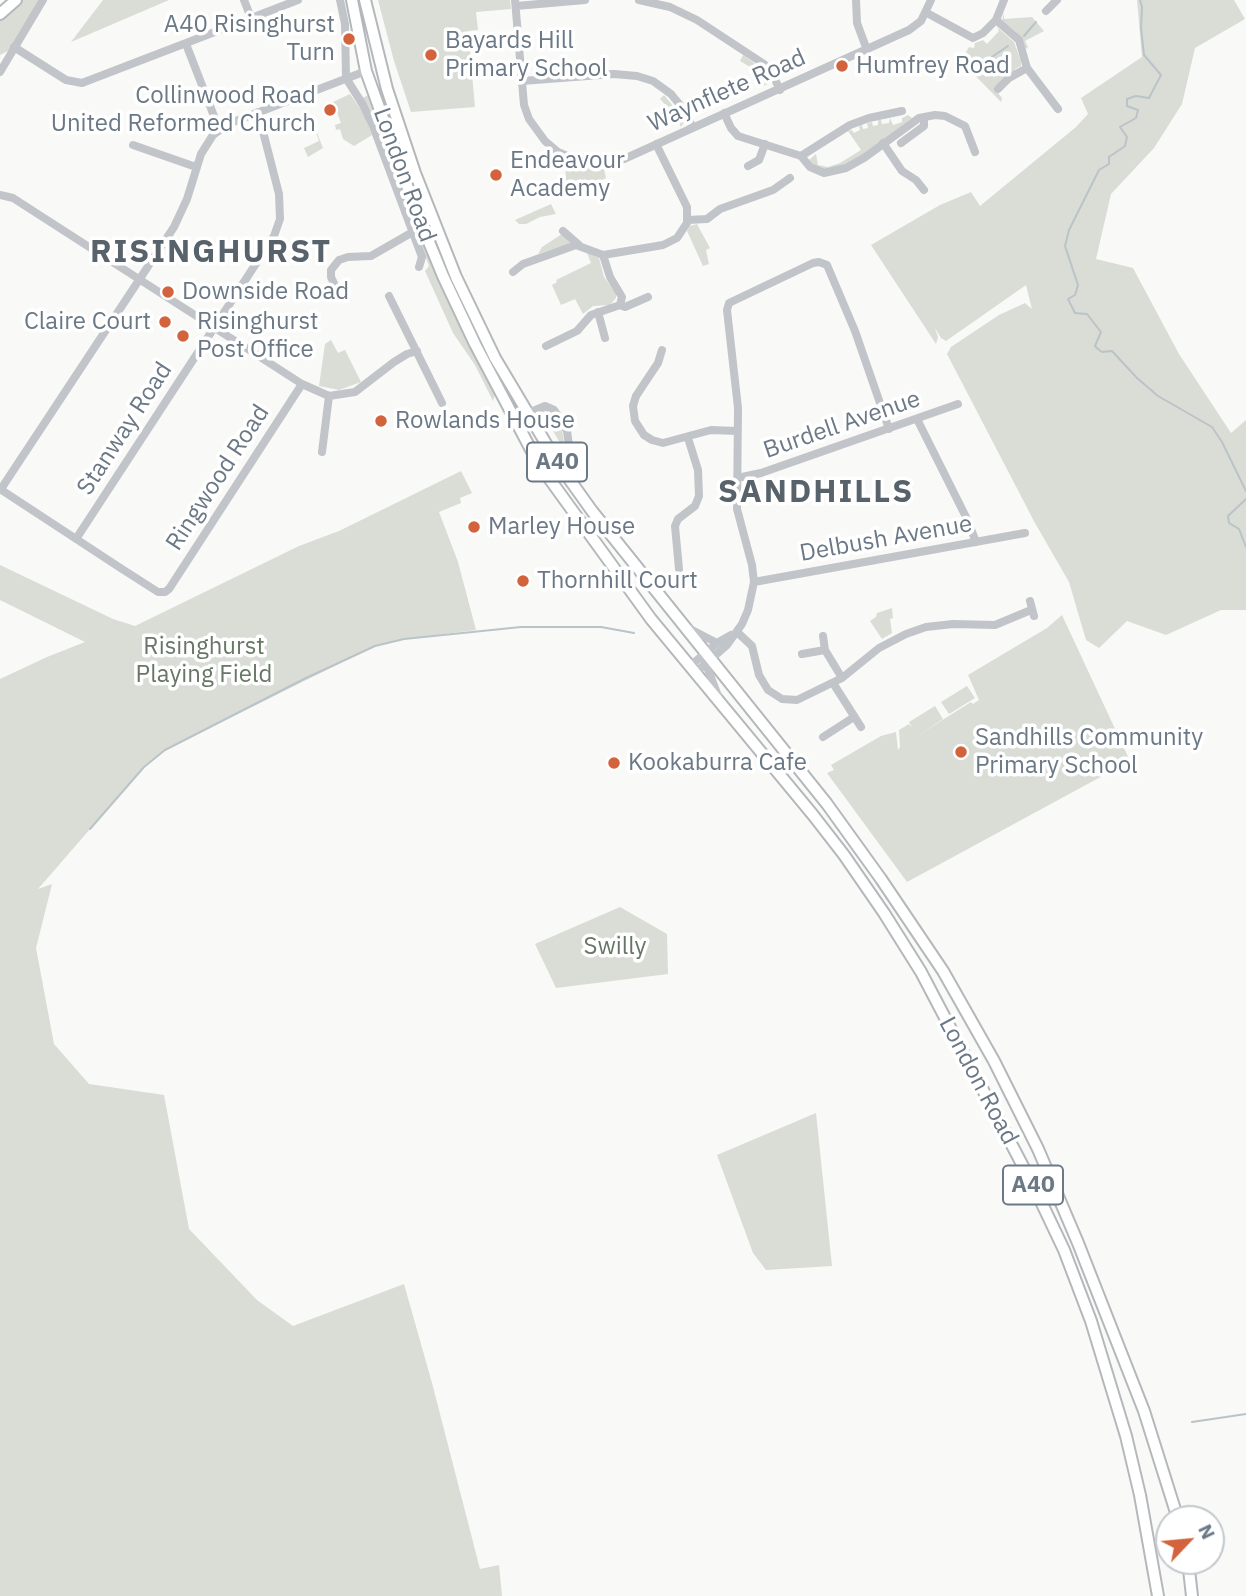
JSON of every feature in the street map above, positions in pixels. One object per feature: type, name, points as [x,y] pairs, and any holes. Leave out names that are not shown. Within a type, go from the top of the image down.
[{"type":"highway","points":[[0,14],[16,0]]},
{"type":"highway","name":"London Road","points":[[352,0],[366,71],[415,208],[443,276],[480,342]]},
{"type":"highway","name":"London Road","points":[[365,0],[387,89],[415,173],[480,342]]},
{"type":"highway","name":"A40","points":[[480,342],[556,462],[707,659]]},
{"type":"highway","name":"A40","points":[[480,342],[538,463],[614,570],[692,670]]},
{"type":"highway","name":"London Road","points":[[707,659],[827,804],[881,879],[943,971],[994,1061],[1038,1149],[1078,1243],[1144,1411],[1174,1505]]},
{"type":"highway","name":"London Road","points":[[692,670],[836,845],[884,913],[921,972],[1035,1191],[1064,1250],[1091,1321],[1126,1436],[1148,1535],[1157,1596]]},
{"type":"highway","points":[[1190,1575],[1192,1596]]},
{"type":"street","points":[[0,72],[43,0]]},
{"type":"street","points":[[244,0],[251,18]]},
{"type":"street","points":[[14,47],[66,80],[82,83],[298,0]]},
{"type":"street","points":[[340,0],[345,24],[345,78]]},
{"type":"street","points":[[516,3],[585,0]]},
{"type":"street","points":[[639,0],[677,10],[697,20],[764,64],[771,71],[780,90]]},
{"type":"street","points":[[856,0],[857,23],[867,50]]},
{"type":"street","points":[[931,0],[927,13],[963,35],[973,38],[983,33],[996,20],[1004,0]]},
{"type":"street","points":[[1046,11],[1057,0]]},
{"type":"street","name":"Waynflete Road","points":[[516,3],[524,105],[533,126],[545,141],[571,158],[586,163],[624,159],[867,50],[916,26],[927,13]]},
{"type":"street","points":[[996,20],[1019,40],[1027,68],[1058,109]]},
{"type":"street","points":[[186,44],[219,129]]},
{"type":"street","points":[[998,89],[1009,78],[1027,68]]},
{"type":"street","points":[[76,539],[0,489],[180,215],[208,141],[219,129],[366,71]]},
{"type":"street","points":[[522,81],[614,74],[638,76],[653,81],[671,94],[685,111],[693,128]]},
{"type":"street","name":"London Road","points":[[345,78],[368,114],[422,257],[419,267]]},
{"type":"street","points":[[1044,107],[1052,101]]},
{"type":"street","name":"Stanway Road","points":[[76,539],[267,250],[280,219],[279,194],[258,112]]},
{"type":"street","points":[[724,113],[738,136],[801,156],[814,169],[829,172],[850,166],[924,117],[945,116],[965,126],[975,152]]},
{"type":"street","points":[[801,156],[850,125],[869,118],[898,114]]},
{"type":"street","points":[[901,143],[924,126],[924,117]]},
{"type":"street","points":[[883,143],[902,171],[916,180],[924,190]]},
{"type":"street","points":[[563,231],[579,245],[603,255],[670,243],[681,234],[688,220],[686,205],[656,144]]},
{"type":"street","points":[[748,166],[759,160],[765,144]]},
{"type":"street","points":[[133,145],[196,167]]},
{"type":"street","points":[[688,220],[707,219],[720,209],[773,190],[790,178]]},
{"type":"street","points":[[0,195],[13,198],[303,384],[329,396],[355,392],[394,362],[417,351]]},
{"type":"street","points":[[343,292],[336,288],[331,277],[331,270],[339,260],[348,257],[371,257],[411,233]]},
{"type":"street","points":[[513,272],[521,260],[579,245]]},
{"type":"street","points":[[603,255],[610,277],[622,297],[620,305]]},
{"type":"street","points":[[692,670],[737,632],[746,618],[754,582],[737,509],[736,377],[727,305],[818,262],[827,265],[840,291],[889,429]]},
{"type":"street","points":[[389,296],[442,403]]},
{"type":"street","points":[[546,346],[577,331],[586,319],[598,312],[620,305],[625,307],[648,297]]},
{"type":"street","points":[[598,312],[605,338]]},
{"type":"street","points":[[662,350],[659,370],[634,401],[635,421],[644,435],[656,442],[669,443],[711,430],[737,430]]},
{"type":"street","name":"Ringwood Road","points":[[76,539],[158,592],[165,592],[303,384]]},
{"type":"street","points":[[322,452],[329,396]]},
{"type":"street","name":"Burdell Avenue","points":[[737,478],[761,473],[958,404]]},
{"type":"street","points":[[526,414],[545,406],[559,416],[567,431],[569,445],[567,454],[556,462]]},
{"type":"street","points":[[917,419],[976,542]]},
{"type":"street","points":[[679,569],[675,526],[678,519],[695,506],[699,496],[698,470],[688,438]]},
{"type":"street","name":"Delbush Avenue","points":[[754,582],[1025,533]]},
{"type":"street","points":[[737,632],[752,646],[762,680],[768,690],[777,696],[797,699],[842,678],[879,648],[906,634],[926,627],[953,624],[995,625],[1032,609]]},
{"type":"street","points":[[681,624],[717,643]]},
{"type":"street","points":[[707,659],[717,643],[737,632]]},
{"type":"street","points":[[823,636],[825,650],[842,678]]},
{"type":"street","points":[[802,654],[825,650]]},
{"type":"street","points":[[707,659],[722,704]]},
{"type":"street","points":[[833,683],[861,727]]},
{"type":"street","points":[[823,737],[854,717]]},
{"type":"green space","points":[[22,0],[40,0],[10,50],[0,55],[0,21]]},
{"type":"green space","points":[[103,0],[169,0],[71,42]]},
{"type":"green space","name":"Bayards Hill Primary School","points":[[378,0],[510,0],[511,9],[476,12],[478,30],[468,31],[475,107],[411,112]]},
{"type":"green space","points":[[1137,0],[1234,0],[1245,19],[1195,48],[1182,104],[1154,148],[1111,194],[1096,259],[1133,268],[1179,354],[1231,433],[1246,420],[1246,610],[1221,610],[1166,635],[1127,621],[1099,648],[1086,640],[1069,582],[1035,523],[947,354],[951,347],[999,315],[1025,303],[1032,309],[1026,285],[946,341],[935,328],[938,337],[936,344],[871,245],[940,205],[971,192],[980,206],[1076,127],[1088,114],[1081,98],[1142,57]]},
{"type":"green space","points":[[1004,13],[1004,19],[1032,17],[1044,31],[1025,41],[1028,47],[1026,49],[1016,32],[1002,20]]},
{"type":"green space","points":[[997,27],[1014,42],[1021,61],[1021,66],[1015,69],[1016,73],[998,93],[1002,98],[1001,102],[961,61],[969,47],[974,48],[975,43],[983,40],[987,44],[999,31]]},
{"type":"green space","points":[[743,55],[765,71],[768,84],[763,86],[760,73],[740,61]]},
{"type":"green space","points":[[350,94],[364,114],[372,135],[354,146],[343,139],[340,129],[336,130],[335,125],[341,123],[333,102]]},
{"type":"green space","points":[[369,95],[408,205],[443,288],[495,394],[493,401],[475,365],[453,333],[425,271],[429,266],[377,127],[362,98]]},
{"type":"green space","points":[[664,95],[682,117],[684,122],[681,127],[675,115],[660,99]]},
{"type":"green space","points":[[308,110],[323,148],[308,157],[304,148],[319,141]]},
{"type":"green space","points":[[908,115],[912,118],[844,166],[826,170],[815,167],[809,160],[816,154],[818,165],[828,167],[840,163],[861,150],[848,131],[852,130],[854,133],[860,130],[859,126],[862,125],[863,129],[868,128],[867,123],[872,122],[873,126],[878,125],[878,120],[881,120],[882,124],[889,123],[890,118],[893,125],[902,122],[902,118]]},
{"type":"green space","points":[[565,161],[587,168],[604,169],[606,178],[571,195],[566,179]]},
{"type":"green space","points":[[551,204],[556,214],[540,217],[526,224],[519,224],[515,220]]},
{"type":"green space","points":[[697,224],[710,248],[706,250],[709,264],[703,266],[687,231],[690,226]]},
{"type":"green space","points":[[562,234],[571,243],[538,254],[542,247]]},
{"type":"green space","points":[[587,253],[599,258],[604,277],[616,293],[616,298],[610,305],[593,306],[583,314],[575,299],[561,305],[552,285],[556,280],[591,263]]},
{"type":"green space","points":[[331,340],[338,353],[345,350],[361,382],[339,390],[319,386],[325,344]]},
{"type":"green space","points":[[541,411],[552,414],[558,423],[563,434],[565,451]]},
{"type":"green space","name":"Risinghurst Playing Field","points":[[461,471],[472,493],[460,498],[461,503],[439,512],[458,562],[476,630],[404,639],[375,646],[165,750],[144,767],[38,889],[52,884],[36,948],[54,1044],[89,1084],[164,1095],[189,1229],[257,1300],[293,1326],[404,1284],[480,1569],[499,1565],[502,1596],[0,1596],[0,679],[85,642],[0,600],[0,565],[113,619],[135,626]]},
{"type":"green space","points":[[892,608],[892,633],[882,639],[870,621],[877,613]]},
{"type":"green space","name":"Sandhills Community Primary School","points":[[1062,615],[1130,761],[907,882],[827,773],[834,770],[831,765],[881,736],[896,732],[898,750],[899,730],[909,724],[912,727],[909,722],[935,706],[943,719],[917,736],[971,702],[973,704],[979,700],[968,675],[1047,628]]},
{"type":"green space","points":[[967,686],[975,698],[949,714],[941,702]]},
{"type":"green space","name":"Swilly","points":[[620,907],[667,934],[668,974],[556,988],[535,944]]},
{"type":"green space","points":[[816,1113],[832,1266],[766,1270],[753,1253],[717,1155]]},
{"type":"waterway","points":[[1140,0],[1144,55],[1161,75],[1149,98],[1136,96],[1127,99],[1127,106],[1138,110],[1136,118],[1120,127],[1127,137],[1125,146],[1109,157],[1109,164],[1099,170],[1069,230],[1065,246],[1078,285],[1075,295],[1068,299],[1075,313],[1087,314],[1101,332],[1095,346],[1098,349],[1102,352],[1112,351],[1158,396],[1212,427],[1246,491]]},
{"type":"waterway","points":[[1024,36],[1036,22]]},
{"type":"waterway","points":[[974,69],[1008,46]]},
{"type":"waterway","points":[[1246,499],[1228,516],[1229,523],[1239,529],[1246,547]]},
{"type":"waterway","points":[[90,829],[144,767],[165,750],[375,646],[404,639],[521,627],[601,627],[634,633]]},
{"type":"waterway","points":[[1192,1422],[1246,1414]]},
{"type":"place","name":"A40 Risinghurst Turn","points":[[349,39]]},
{"type":"place","name":"Bayards Hill Primary School","points":[[431,55]]},
{"type":"place","name":"Humfrey Road","points":[[842,66]]},
{"type":"place","name":"Collinwood Road United Reformed Church","points":[[330,110]]},
{"type":"place","name":"Endeavour Academy","points":[[496,175]]},
{"type":"place","name":"Downside Road","points":[[168,292]]},
{"type":"place","name":"Claire Court","points":[[165,322]]},
{"type":"place","name":"Risinghurst Post Office","points":[[183,336]]},
{"type":"place","name":"Rowlands House","points":[[381,421]]},
{"type":"place","name":"Marley House","points":[[474,527]]},
{"type":"place","name":"Thornhill Court","points":[[523,581]]},
{"type":"place","name":"Sandhills Community Primary School","points":[[961,752]]},
{"type":"place","name":"Kookaburra Cafe","points":[[614,763]]},
{"type":"district","name":"RISINGHURST","points":[[211,253]]},
{"type":"district","name":"SANDHILLS","points":[[816,493]]}]
